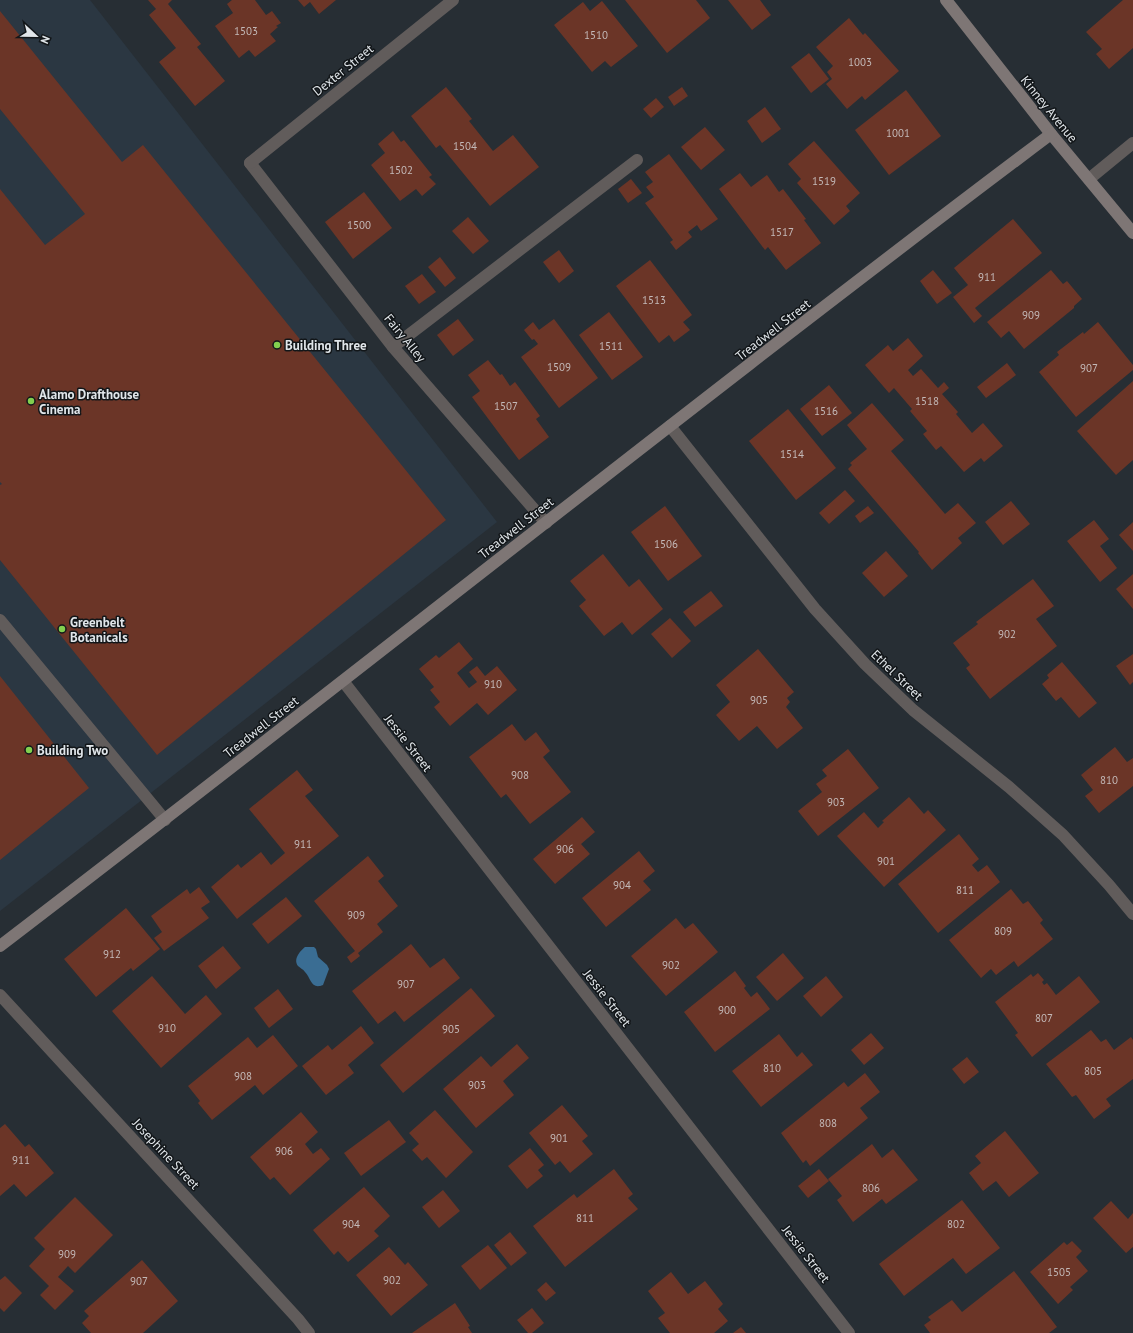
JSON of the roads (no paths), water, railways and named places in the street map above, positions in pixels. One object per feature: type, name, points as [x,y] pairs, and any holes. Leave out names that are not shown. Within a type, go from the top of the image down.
[{"type":"street","name":"Dexter Street","points":[[250,163],[453,0]]},
{"type":"street","name":"Kinney Avenue","points":[[946,0],[1051,134],[1133,234]]},
{"type":"street","name":"Treadwell Street","points":[[0,946],[165,820],[670,426],[1051,134]]},
{"type":"street","points":[[1089,179],[1133,143]]},
{"type":"street","points":[[393,347],[637,160]]},
{"type":"street","name":"Fairy Alley","points":[[250,163],[393,347],[546,523]]},
{"type":"street","name":"Ethel Street","points":[[670,426],[815,609],[865,664],[913,710],[1009,787],[1064,835],[1133,914]]},
{"type":"street","points":[[0,620],[165,820]]},
{"type":"street","name":"Jessie Street","points":[[343,681],[849,1333]]},
{"type":"street","name":"Josephine Street","points":[[0,995],[288,1307],[309,1333]]},
{"type":"water","points":[[305,947],[314,947],[318,957],[327,965],[329,969],[323,985],[314,985],[307,974],[298,966],[296,961],[298,955]]},
{"type":"place","name":"Building Three","points":[[277,345]]},
{"type":"place","name":"Alamo Drafthouse Cinema","points":[[31,401]]},
{"type":"place","name":"Greenbelt Botanicals","points":[[62,629]]},
{"type":"place","name":"Building Two","points":[[29,750]]}]
